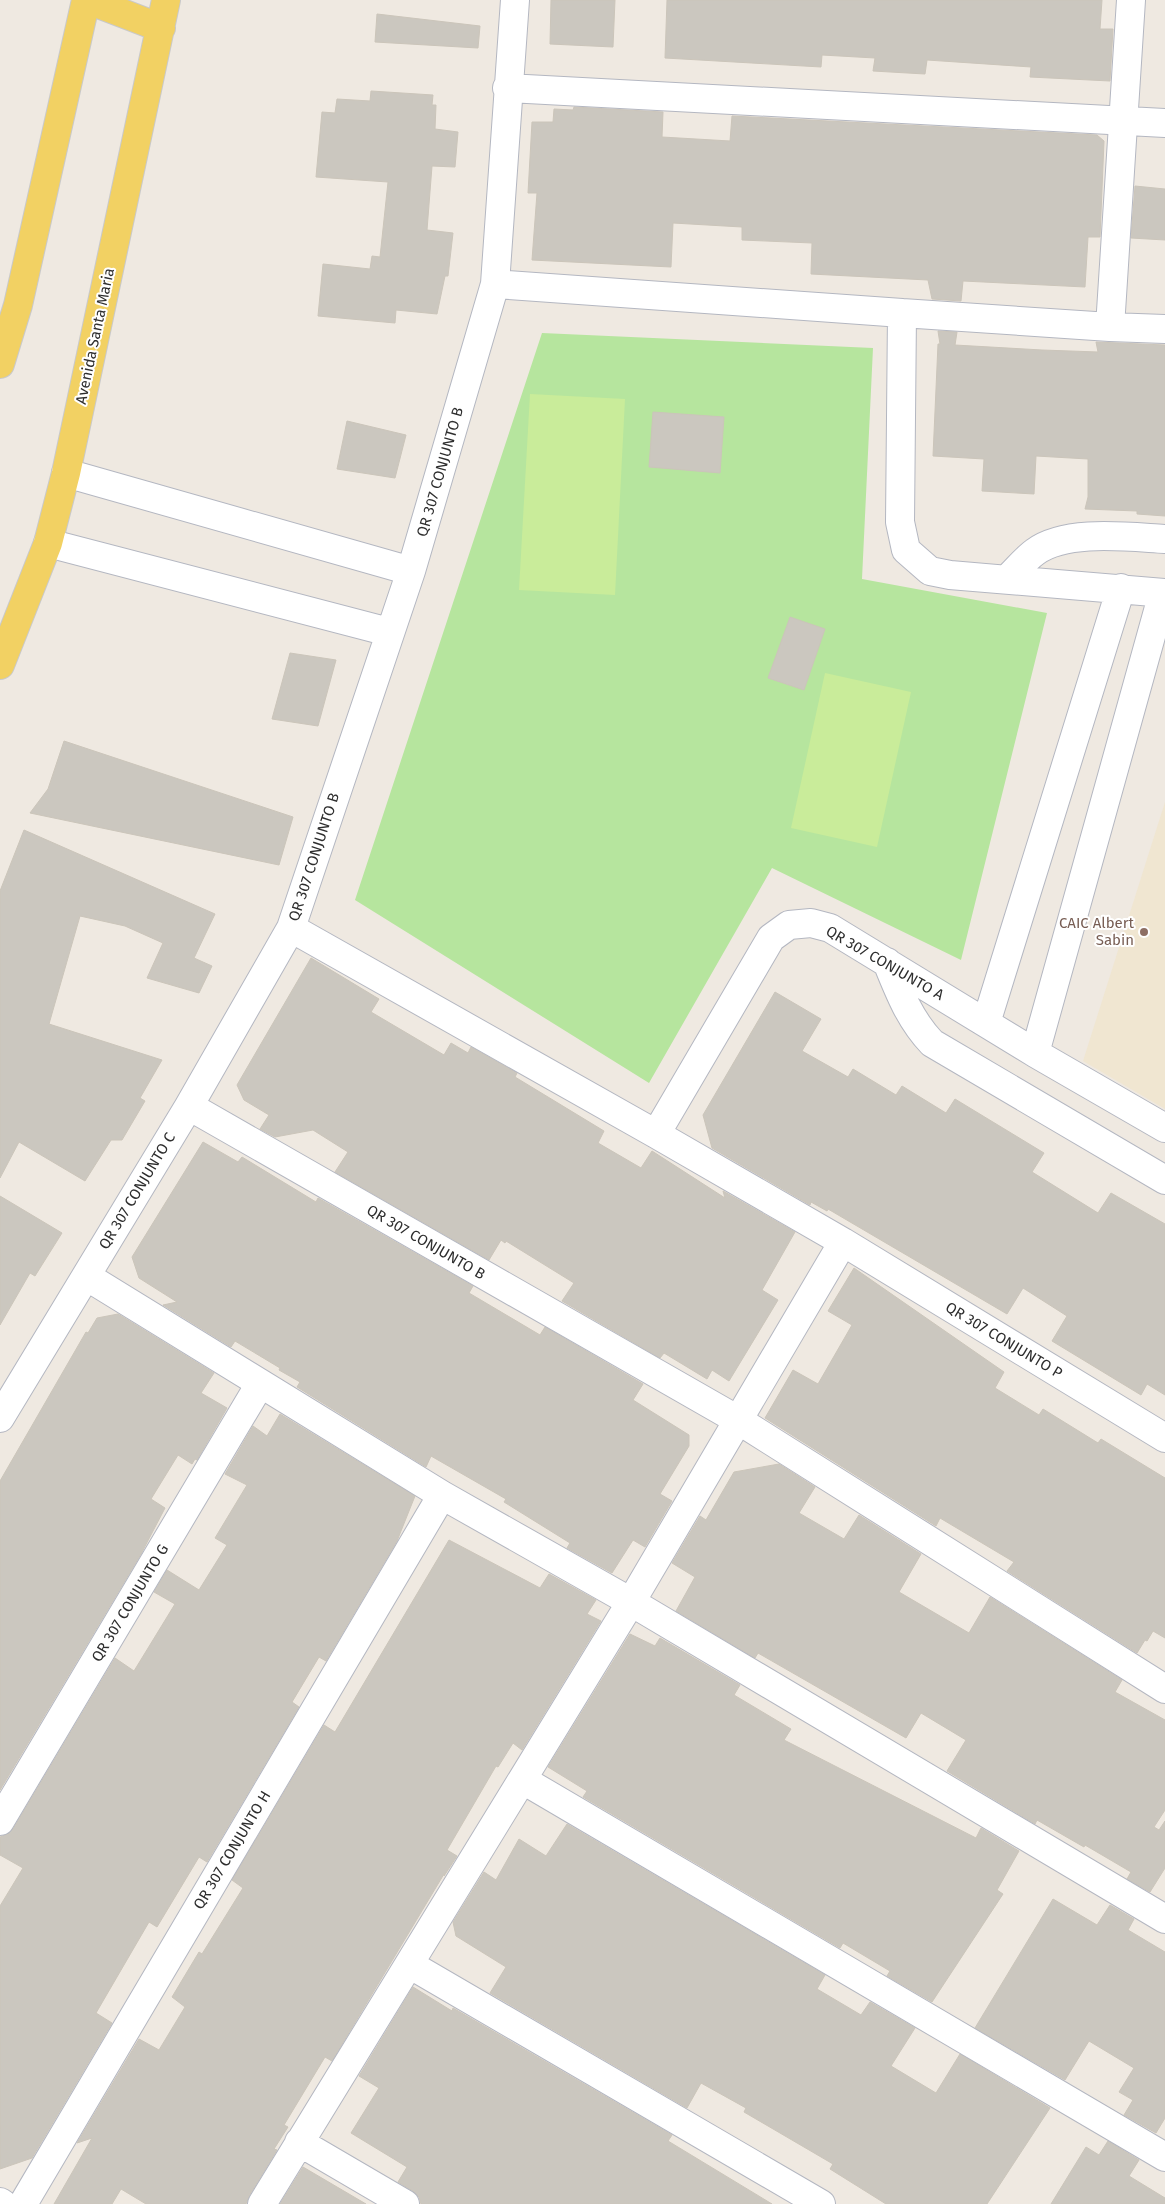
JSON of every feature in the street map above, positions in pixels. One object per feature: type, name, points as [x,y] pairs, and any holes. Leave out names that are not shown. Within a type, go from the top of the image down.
[{"type":"main road","points":[[0,364],[18,305],[87,0],[161,28]]},
{"type":"main road","name":"Avenida Santa Maria","points":[[0,665],[48,543],[66,473],[166,0]]},
{"type":"street","name":"QR 307 CONJUNTO B","points":[[515,0],[495,284],[411,570],[291,928],[189,1106],[738,1420],[1165,1689]]},
{"type":"street","points":[[1110,327],[1131,0]]},
{"type":"street","points":[[508,88],[1165,122]]},
{"type":"street","points":[[495,284],[1110,327],[1165,329]]},
{"type":"street","points":[[902,313],[900,522],[906,550],[930,570],[950,575],[1164,593],[1035,1053]]},
{"type":"street","points":[[66,473],[411,570]]},
{"type":"street","points":[[1007,580],[1035,551],[1064,540],[1097,536],[1165,538]]},
{"type":"street","points":[[48,543],[389,632]]},
{"type":"street","points":[[986,1023],[1121,588]]},
{"type":"street","name":"QR 307 CONJUNTO A","points":[[656,1134],[771,938],[789,925],[811,923],[830,928],[1035,1053],[1165,1128]]},
{"type":"street","name":"QR 307 CONJUNTO B","points":[[291,928],[843,1242]]},
{"type":"street","points":[[887,962],[908,1012],[918,1029],[932,1043],[1165,1180]]},
{"type":"street","name":"QR 307 CONJUNTO C","points":[[0,1418],[189,1106]]},
{"type":"street","points":[[262,2204],[631,1602],[843,1242]]},
{"type":"street","name":"QR 307 CONJUNTO P","points":[[843,1242],[1165,1438]]},
{"type":"street","points":[[86,1276],[442,1495],[631,1602],[1164,1916]]},
{"type":"street","name":"QR 307 CONJUNTO G","points":[[0,1821],[260,1384]]},
{"type":"street","name":"QR 307 CONJUNTO H","points":[[23,2204],[442,1495]]},
{"type":"street","points":[[523,1780],[1165,2157]]},
{"type":"street","points":[[409,1964],[821,2204]]},
{"type":"street","points":[[299,2142],[405,2204]]},
{"type":"shaded area","name":"CAIC Albert Sabin","points":[[1165,802],[1165,1109],[1083,1061]]},
{"type":"green space","points":[[542,333],[873,348],[862,579],[1047,613],[961,960],[772,868],[649,1083],[355,900]]},
{"type":"green space","points":[[530,394],[625,399],[615,595],[519,590]]},
{"type":"green space","points":[[825,673],[911,692],[877,847],[791,828]]},
{"type":"building","points":[[551,0],[615,0],[613,47],[550,44]]},
{"type":"building","points":[[667,0],[1102,0],[1100,29],[1113,29],[1110,81],[1030,77],[1031,67],[927,60],[925,74],[873,71],[875,58],[822,55],[821,67],[665,58]]},
{"type":"building","points":[[377,14],[480,26],[478,48],[375,42]]},
{"type":"building","points":[[371,91],[433,95],[432,105],[436,105],[435,129],[458,132],[455,167],[432,166],[427,230],[453,233],[448,276],[445,276],[437,314],[396,310],[395,323],[318,316],[323,264],[370,269],[372,256],[380,257],[388,182],[316,177],[322,112],[335,113],[337,99],[370,101]]},
{"type":"building","points":[[574,107],[663,112],[662,137],[730,141],[732,116],[1097,135],[1104,141],[1100,237],[1088,237],[1085,287],[963,281],[961,301],[932,299],[928,280],[811,274],[812,243],[742,240],[742,227],[673,223],[671,267],[532,260],[537,193],[528,193],[532,122],[553,122],[554,109],[573,110]]},
{"type":"building","points":[[1135,186],[1165,189],[1165,240],[1131,238]]},
{"type":"building","points":[[938,331],[957,332],[955,345],[1098,352],[1096,342],[1165,345],[1165,516],[1137,514],[1137,511],[1085,509],[1088,497],[1088,459],[1036,456],[1034,494],[982,491],[984,459],[933,456],[938,344],[940,344]]},
{"type":"building","points":[[653,412],[724,417],[720,473],[649,467]]},
{"type":"building","points":[[347,421],[406,435],[395,478],[337,469]]},
{"type":"building","points":[[790,617],[825,629],[804,690],[768,678]]},
{"type":"building","points":[[290,653],[336,660],[318,726],[272,719]]},
{"type":"building","points":[[64,741],[293,817],[279,865],[30,813],[48,789]]},
{"type":"building","points":[[24,830],[215,914],[194,958],[212,966],[199,993],[147,978],[163,943],[125,926],[80,916],[49,1024],[162,1060],[140,1098],[145,1101],[122,1140],[111,1140],[85,1181],[19,1142],[0,1178],[0,891]]},
{"type":"building","points":[[311,958],[379,999],[371,1012],[444,1055],[451,1043],[468,1053],[471,1047],[517,1073],[515,1077],[604,1131],[598,1143],[641,1168],[652,1151],[725,1198],[723,1191],[795,1232],[762,1290],[778,1300],[729,1381],[712,1370],[707,1379],[664,1353],[660,1358],[562,1301],[574,1283],[506,1241],[505,1243],[501,1240],[489,1260],[335,1172],[348,1152],[313,1130],[275,1137],[260,1129],[269,1115],[244,1100],[237,1085]]},
{"type":"building","points":[[775,992],[821,1019],[802,1051],[848,1077],[853,1069],[896,1095],[902,1086],[946,1113],[955,1099],[1044,1153],[1032,1172],[1098,1213],[1111,1193],[1165,1224],[1165,1395],[1147,1384],[1141,1395],[1052,1341],[1067,1316],[1023,1288],[1007,1314],[828,1209],[827,1211],[811,1202],[810,1205],[712,1148],[703,1115]]},
{"type":"building","points":[[203,1142],[238,1162],[242,1157],[316,1202],[318,1198],[473,1286],[469,1293],[540,1335],[545,1327],[643,1384],[633,1400],[689,1435],[689,1446],[660,1494],[672,1501],[645,1547],[633,1540],[612,1573],[567,1548],[570,1543],[504,1502],[506,1499],[431,1456],[426,1467],[297,1387],[300,1382],[279,1370],[280,1368],[235,1341],[231,1347],[163,1305],[177,1302],[139,1278],[132,1257]]},
{"type":"building","points":[[0,1196],[62,1233],[35,1276],[30,1273],[0,1325]]},
{"type":"building","points":[[854,1268],[1004,1372],[995,1388],[1039,1415],[1043,1409],[1098,1443],[1101,1439],[1165,1478],[1165,1638],[1153,1631],[1137,1653],[1007,1571],[1014,1562],[940,1518],[936,1526],[765,1418],[793,1370],[818,1384],[852,1325],[828,1311]]},
{"type":"building","points":[[118,1314],[214,1373],[201,1393],[227,1408],[197,1460],[195,1459],[192,1464],[178,1455],[151,1499],[165,1508],[141,1554],[0,1790],[0,1481],[86,1332],[88,1333],[97,1318]]},
{"type":"building","points":[[280,1414],[415,1496],[397,1541],[326,1661],[319,1657],[292,1702],[299,1707],[207,1862],[199,1857],[157,1927],[149,1922],[96,2013],[112,2023],[32,2158],[0,2169],[0,1906],[23,1868],[0,1855],[0,1837],[8,1834],[13,1829],[115,1658],[134,1671],[175,1604],[154,1592],[167,1570],[199,1590],[227,1545],[215,1538],[247,1485],[225,1474],[253,1426],[267,1436]]},
{"type":"building","points":[[779,1464],[815,1487],[799,1513],[844,1539],[859,1515],[921,1554],[899,1592],[969,1633],[990,1597],[1122,1680],[1115,1692],[1165,1720],[1165,1810],[1154,1827],[1159,1830],[1165,1821],[1165,1868],[1150,1892],[1127,1879],[1131,1872],[1037,1820],[1035,1824],[947,1771],[966,1740],[921,1713],[906,1738],[758,1653],[755,1658],[676,1611],[695,1577],[672,1563],[700,1516],[706,1520],[734,1472]]},
{"type":"building","points":[[449,1540],[540,1588],[549,1574],[596,1600],[587,1614],[601,1621],[522,1750],[513,1743],[498,1767],[496,1766],[447,1850],[457,1856],[444,1876],[444,1874],[332,2061],[325,2057],[284,2125],[288,2127],[274,2149],[277,2150],[246,2204],[146,2204],[121,2189],[112,2204],[54,2204],[92,2138],[77,2143],[139,2039],[159,2050],[185,2007],[172,1997],[199,1952],[202,1954],[243,1888],[232,1880],[324,1725],[335,1732]]},
{"type":"building","points":[[630,1634],[655,1646],[660,1638],[740,1685],[734,1695],[791,1729],[784,1740],[976,1838],[981,1828],[1019,1851],[997,1890],[1003,1894],[932,2002],[887,1976],[890,1971],[843,1943],[840,1948],[583,1797],[587,1791],[548,1767]]},
{"type":"building","points":[[567,1824],[825,1975],[817,1989],[861,2015],[870,2002],[915,2028],[891,2066],[936,2093],[960,2054],[1050,2108],[987,2204],[886,2204],[830,2169],[833,2164],[744,2112],[746,2108],[701,2083],[687,2108],[490,1993],[506,1967],[456,1936],[453,1922],[484,1872],[496,1880],[519,1839],[546,1856]]},
{"type":"building","points":[[1053,1899],[1097,1925],[1110,1905],[1134,1919],[1128,1930],[1165,1952],[1165,2118],[1156,2133],[1124,2115],[1133,2100],[1119,2092],[1134,2068],[1089,2041],[1065,2080],[975,2028]]},
{"type":"building","points":[[413,1987],[452,2011],[453,2008],[672,2135],[668,2141],[772,2204],[421,2204],[419,2197],[413,2191],[398,2182],[407,2167],[351,2133],[379,2088],[359,2076]]},
{"type":"building","points":[[1108,2141],[1139,2160],[1129,2176],[1165,2198],[1165,2204],[1051,2204],[1086,2147],[1099,2155]]},
{"type":"building","points":[[303,2167],[366,2204],[280,2204]]},
{"type":"place","name":"CAIC Albert Sabin","points":[[1144,932]]}]
